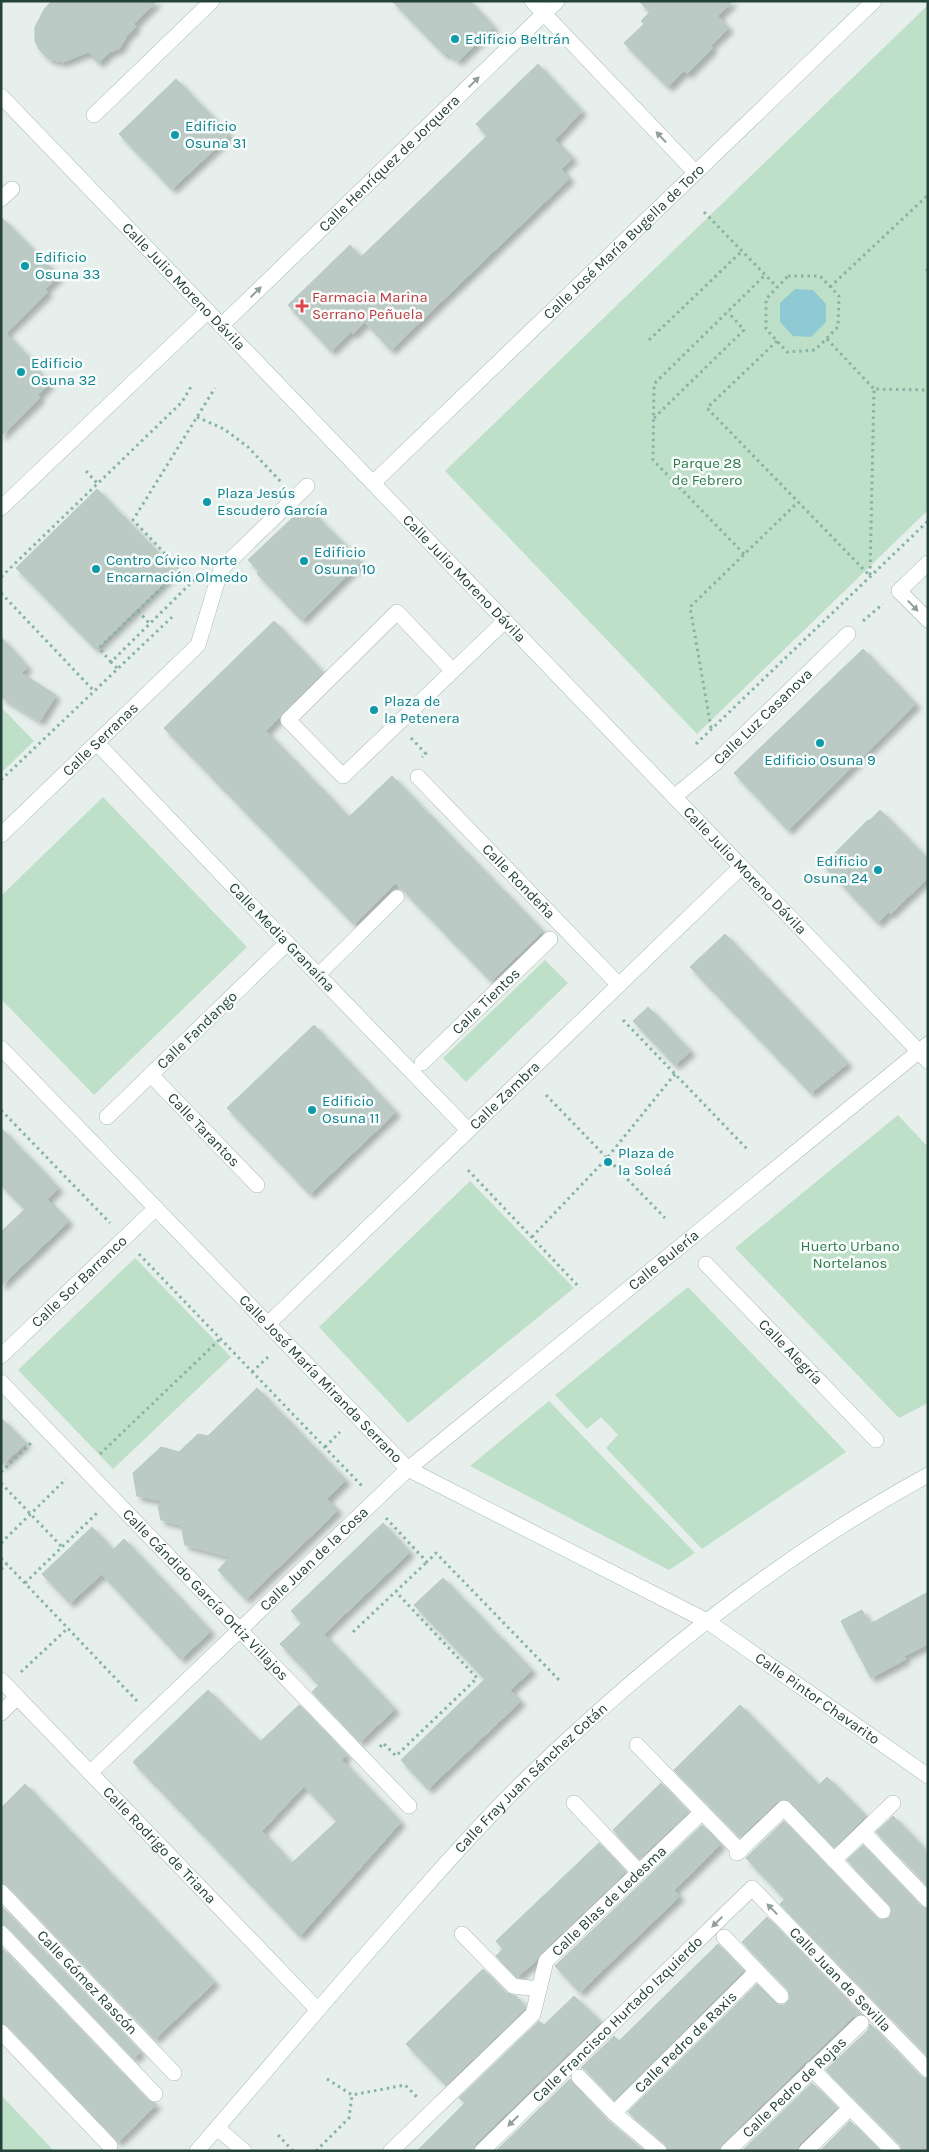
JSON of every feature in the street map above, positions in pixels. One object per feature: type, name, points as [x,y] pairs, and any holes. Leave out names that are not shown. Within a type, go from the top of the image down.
[{"type":"street","points":[[94,115],[212,1]]},
{"type":"street","points":[[532,1],[695,172]]},
{"type":"street","name":"Calle Henríquez de Jorquera","points":[[221,326],[558,1]]},
{"type":"street","name":"Calle José María Bugella de Toro","points":[[373,483],[874,1]]},
{"type":"street","name":"Calle Julio Moreno Dávila","points":[[1,96],[741,867],[925,1052]]},
{"type":"street","points":[[1,508],[208,311]]},
{"type":"street","name":"Calle Serranas","points":[[1,835],[198,645],[221,569],[307,486]]},
{"type":"street","points":[[928,563],[899,591],[928,620]]},
{"type":"street","points":[[453,671],[397,612],[288,720],[342,776],[453,671],[505,621]]},
{"type":"street","name":"Calle Luz Casanova","points":[[674,797],[714,764],[848,634]]},
{"type":"street","name":"Calle Media Granaína","points":[[97,743],[468,1130]]},
{"type":"street","name":"Calle Rondeña","points":[[418,777],[619,985]]},
{"type":"street","name":"Calle Zambra","points":[[268,1324],[741,867]]},
{"type":"street","name":"Calle Tientos","points":[[422,1063],[550,939]]},
{"type":"street","name":"Calle Fandango","points":[[107,1117],[287,943]]},
{"type":"street","name":"Calle José María Miranda Serrano","points":[[1,1048],[408,1470],[707,1621]]},
{"type":"street","name":"Calle Bulería","points":[[408,1470],[925,1052]]},
{"type":"street","name":"Calle Tarantos","points":[[150,1075],[257,1185]]},
{"type":"street","name":"Calle Sor Barranco","points":[[1,1356],[156,1208]]},
{"type":"street","name":"Calle Alegría","points":[[706,1264],[876,1440]]},
{"type":"street","name":"Calle Cándido García Ortiz Villajos","points":[[1,1382],[409,1806]]},
{"type":"street","name":"Calle Juan de la Cosa","points":[[90,1773],[408,1470]]},
{"type":"street","name":"Calle Fray Juan Sánchez Cotán","points":[[197,2151],[318,2009],[458,1850],[526,1779],[586,1723],[707,1621],[811,1546],[928,1475]]},
{"type":"street","name":"Calle Pintor Chavarito","points":[[707,1621],[928,1776]]},
{"type":"street","name":"Calle Rodrigo de Triana","points":[[1,1680],[318,2009]]},
{"type":"street","points":[[1,1713],[17,1697]]},
{"type":"street","points":[[637,1744],[739,1852],[784,1808],[883,1911]]},
{"type":"street","points":[[574,1803],[639,1872]]},
{"type":"street","points":[[834,1860],[893,1803]]},
{"type":"street","name":"Calle Blas de Ledesma","points":[[391,2151],[533,2014],[546,1961],[702,1812]]},
{"type":"street","points":[[863,1832],[928,1900]]},
{"type":"street","name":"Calle Juan de Sevilla","points":[[752,1888],[928,2070]]},
{"type":"street","name":"Calle Francisco Hurtado Izquierdo","points":[[482,2151],[752,1888]]},
{"type":"street","name":"Calle Gómez Rascón","points":[[1,1892],[174,2073]]},
{"type":"street","name":"Calle Gómez Rascón","points":[[1,1933],[155,2094]]},
{"type":"street","points":[[462,1934],[513,1986],[539,1989]]},
{"type":"street","points":[[724,1937],[781,1996]]},
{"type":"street","name":"Calle Pedro de Raxis","points":[[614,2113],[757,1971]]},
{"type":"street","name":"Calle Pedro de Rojas","points":[[728,2151],[862,2023]]},
{"type":"street","points":[[1,2032],[110,2146]]},
{"type":"street","points":[[812,2069],[893,2151]]},
{"type":"street","points":[[579,2077],[614,2113],[657,2150]]},
{"type":"street","points":[[806,2151],[850,2108]]},
{"type":"street","points":[[217,2128],[244,2151]]},
{"type":"lane","points":[[318,975],[397,897]]},
{"type":"path","points":[[830,287],[928,195]]},
{"type":"path","points":[[704,212],[777,287]]},
{"type":"path","points":[[649,340],[742,251]]},
{"type":"path","points":[[744,554],[653,460],[654,384],[765,275]]},
{"type":"path","points":[[788,276],[820,276],[830,287],[839,296],[838,327],[815,350],[787,352],[766,329],[766,299],[788,276]]},
{"type":"path","points":[[654,418],[744,330],[728,312]]},
{"type":"path","points":[[826,339],[874,389],[870,576]]},
{"type":"path","points":[[777,341],[707,408],[870,576]]},
{"type":"path","points":[[1,578],[182,402],[192,385]]},
{"type":"path","points":[[192,582],[133,520],[215,388]]},
{"type":"path","points":[[874,389],[928,390]]},
{"type":"path","points":[[197,417],[224,429],[248,446],[288,489]]},
{"type":"path","points":[[86,471],[98,484]]},
{"type":"path","points":[[712,729],[690,607],[798,502]]},
{"type":"path","points":[[696,744],[928,521]]},
{"type":"path","points":[[117,668],[99,648],[180,569]]},
{"type":"path","points":[[878,569],[882,574]]},
{"type":"path","points":[[111,662],[199,575]]},
{"type":"path","points":[[1,593],[94,691]]},
{"type":"path","points":[[848,634],[888,600]]},
{"type":"path","points":[[138,611],[150,624]]},
{"type":"path","points":[[1,780],[172,617]]},
{"type":"path","points":[[397,724],[426,754],[410,768],[418,777]]},
{"type":"path","points":[[623,1020],[748,1150]]},
{"type":"path","points":[[532,1237],[607,1158],[675,1074]]},
{"type":"path","points":[[546,1095],[665,1218]]},
{"type":"path","points":[[1,1110],[112,1224]]},
{"type":"path","points":[[468,1170],[580,1288]]},
{"type":"path","points":[[135,1250],[363,1487]]},
{"type":"path","points":[[96,1458],[220,1339]]},
{"type":"path","points":[[252,1372],[268,1357]]},
{"type":"path","points":[[325,1447],[340,1432]]},
{"type":"path","points":[[1,1472],[34,1441]]},
{"type":"path","points":[[1,1543],[68,1477]]},
{"type":"path","points":[[1,1483],[62,1547]]},
{"type":"path","points":[[25,1583],[101,1510]]},
{"type":"path","points":[[384,1516],[428,1562]]},
{"type":"path","points":[[354,1632],[436,1554],[561,1682]]},
{"type":"path","points":[[1,1558],[138,1701]]},
{"type":"path","points":[[1,1569],[7,1564]]},
{"type":"path","points":[[383,1743],[396,1756],[477,1678],[396,1592]]},
{"type":"path","points":[[21,1672],[68,1628]]},
{"type":"path","points":[[327,2079],[352,2095],[405,2085],[418,2098]]},
{"type":"path","points":[[316,2151],[349,2118],[352,2095]]},
{"type":"path","points":[[278,2135],[293,2151]]},
{"type":"green space","name":"Parque 28 de Febrero","points":[[928,5],[928,510],[697,734],[445,471]]},
{"type":"green space","points":[[1,707],[34,741],[1,773]]},
{"type":"green space","points":[[103,797],[247,947],[94,1095],[1,999],[1,896]]},
{"type":"green space","points":[[545,960],[568,983],[466,1082],[443,1058]]},
{"type":"green space","name":"Huerto Urbano Nortelanos","points":[[898,1115],[928,1147],[928,1403],[899,1418],[735,1248]]},
{"type":"green space","points":[[470,1181],[574,1288],[408,1423],[319,1327]]},
{"type":"green space","points":[[135,1258],[231,1357],[113,1469],[18,1370]]},
{"type":"green space","points":[[688,1287],[846,1452],[702,1549],[606,1448],[618,1435],[601,1417],[587,1429],[555,1395]]},
{"type":"green space","points":[[549,1401],[695,1553],[669,1570],[470,1466]]},
{"type":"green space","points":[[1,2095],[54,2151],[1,2151]]},
{"type":"water","points":[[795,289],[813,290],[826,304],[826,322],[811,337],[793,336],[780,322],[780,303]]},
{"type":"building","points":[[52,1],[157,1],[134,24],[136,27],[126,37],[120,48],[110,52],[99,63],[88,52],[63,62],[49,59],[39,49],[35,41],[35,27],[45,8]]},
{"type":"building","name":"Edificio Beltrán","points":[[392,1],[470,1],[494,27],[458,61],[447,53],[445,55]]},
{"type":"building","points":[[639,1],[733,1],[718,16],[729,28],[710,46],[713,48],[687,74],[684,71],[668,87],[624,43],[644,24],[641,21],[650,12]]},
{"type":"building","points":[[538,64],[582,111],[555,140],[573,158],[561,169],[570,178],[391,350],[365,322],[331,351],[288,305],[350,245],[361,257],[487,136],[476,124]]},
{"type":"building","name":"Edificio Osuna 31","points":[[176,79],[230,135],[172,189],[119,134]]},
{"type":"building","points":[[1,217],[59,276],[45,289],[48,292],[6,333],[31,359],[29,361],[50,383],[38,395],[40,398],[1,436]]},
{"type":"building","name":"Centro Cívico Norte Encarnación Olmedo","points":[[97,489],[176,571],[96,649],[16,568]]},
{"type":"building","name":"Edificio Osuna 10","points":[[306,505],[361,562],[302,620],[257,574],[259,571],[248,560]]},
{"type":"building","points":[[274,621],[323,672],[266,731],[349,817],[392,776],[543,931],[491,981],[396,883],[354,924],[164,728]]},
{"type":"building","points":[[1,637],[28,667],[21,673],[56,695],[40,721],[1,697]]},
{"type":"building","name":"Edificio Osuna 9","points":[[863,649],[916,704],[788,830],[734,773]]},
{"type":"building","name":"Edificio Osuna 24","points":[[880,810],[928,859],[928,878],[878,923],[823,865]]},
{"type":"building","points":[[725,934],[848,1063],[811,1093],[690,967]]},
{"type":"building","points":[[648,1007],[691,1051],[675,1065],[633,1021]]},
{"type":"building","name":"Edificio Osuna 11","points":[[314,1025],[396,1112],[310,1194],[227,1108]]},
{"type":"building","points":[[1,1128],[59,1188],[47,1199],[69,1221],[1,1286],[1,1232],[25,1209],[1,1185]]},
{"type":"building","points":[[257,1388],[346,1480],[327,1499],[338,1510],[246,1599],[218,1570],[230,1557],[185,1545],[181,1525],[161,1520],[158,1506],[163,1501],[137,1496],[133,1473],[161,1447],[179,1452],[198,1434],[208,1436]]},
{"type":"building","points":[[1,1418],[26,1443],[1,1466]]},
{"type":"building","points":[[383,1523],[410,1552],[324,1634],[395,1709],[360,1742],[312,1692],[319,1685],[280,1644],[302,1623],[291,1611]]},
{"type":"building","points":[[92,1527],[113,1550],[124,1539],[211,1631],[181,1659],[102,1574],[70,1603],[42,1574]]},
{"type":"building","points":[[443,1578],[532,1670],[510,1690],[521,1701],[428,1789],[401,1760],[485,1679],[414,1605]]},
{"type":"building","points":[[928,1592],[928,1644],[904,1656],[906,1659],[871,1678],[841,1621],[862,1610],[870,1624]]},
{"type":"building","points":[[208,1690],[260,1742],[299,1705],[347,1755],[342,1760],[401,1822],[300,1936],[133,1762]],"holes":[[[304,1786],[337,1821],[292,1863],[262,1831]]]},
{"type":"building","points":[[740,1705],[819,1785],[827,1777],[866,1816],[834,1847],[786,1799],[778,1801],[740,1837],[674,1770]]},
{"type":"building","points":[[661,1783],[689,1812],[639,1859],[613,1830]]},
{"type":"building","points":[[25,1784],[215,1982],[155,2039],[8,1886],[1,1883],[1,1808]]},
{"type":"building","points":[[893,1816],[928,1852],[928,1886],[876,1832]]},
{"type":"building","points":[[784,1821],[877,1918],[881,1920],[889,1918],[892,1908],[847,1860],[863,1845],[921,1906],[928,1909],[928,2056],[780,1904],[785,1899],[746,1858]]},
{"type":"building","points":[[702,1825],[721,1844],[674,1890],[680,1896],[580,1992],[555,1966]]},
{"type":"building","points":[[599,1843],[626,1872],[540,1954],[536,1961],[517,1977],[496,1956],[503,1949],[496,1941]]},
{"type":"building","points":[[1,1906],[141,2052],[134,2059],[8,1927],[1,1924]]},
{"type":"building","points":[[767,1917],[861,2014],[854,2016],[806,2062],[722,2144],[719,2151],[668,2151],[665,2144],[628,2112],[757,1984],[778,2005],[784,2005],[790,1999],[788,1989],[742,1942]]},
{"type":"building","points":[[718,1944],[744,1971],[614,2100],[586,2070],[581,2068],[614,2036],[619,2041]]},
{"type":"building","points":[[1,1947],[148,2100],[157,2104],[118,2142],[8,2026],[1,2023]]},
{"type":"building","points":[[483,1969],[506,1993],[516,1996],[525,2006],[525,2009],[446,2085],[406,2044]]},
{"type":"building","points":[[574,1996],[601,2022],[475,2144],[473,2151],[417,2151],[465,2103],[459,2098],[539,2021],[544,2025]]},
{"type":"building","points":[[870,2024],[921,2077],[928,2079],[928,2151],[902,2151],[900,2144],[826,2070],[868,2030]]},
{"type":"building","points":[[570,2079],[607,2120],[644,2151],[496,2151]]},
{"type":"building","points":[[812,2083],[837,2108],[799,2144],[797,2151],[742,2151]]},
{"type":"building","points":[[850,2121],[880,2151],[820,2151]]},
{"type":"place","name":"Edificio Beltrán","points":[[455,39]]},
{"type":"place","name":"Edificio Osuna 31","points":[[175,135]]},
{"type":"place","name":"Edificio Osuna 33","points":[[25,266]]},
{"type":"place","name":"Farmacia Marina Serrano Peñuela","points":[[302,306]]},
{"type":"place","name":"Edificio Osuna 32","points":[[21,372]]},
{"type":"place","name":"Plaza Jesús Escudero García","points":[[207,502]]},
{"type":"place","name":"Edificio Osuna 10","points":[[304,561]]},
{"type":"place","name":"Centro Cívico Norte Encarnación Olmedo","points":[[96,569]]},
{"type":"place","name":"Plaza de la Petenera","points":[[374,710]]},
{"type":"place","name":"Edificio Osuna 9","points":[[820,743]]},
{"type":"place","name":"Edificio Osuna 24","points":[[878,870]]},
{"type":"place","name":"Edificio Osuna 11","points":[[312,1110]]},
{"type":"place","name":"Plaza de la Soleá","points":[[608,1162]]}]
